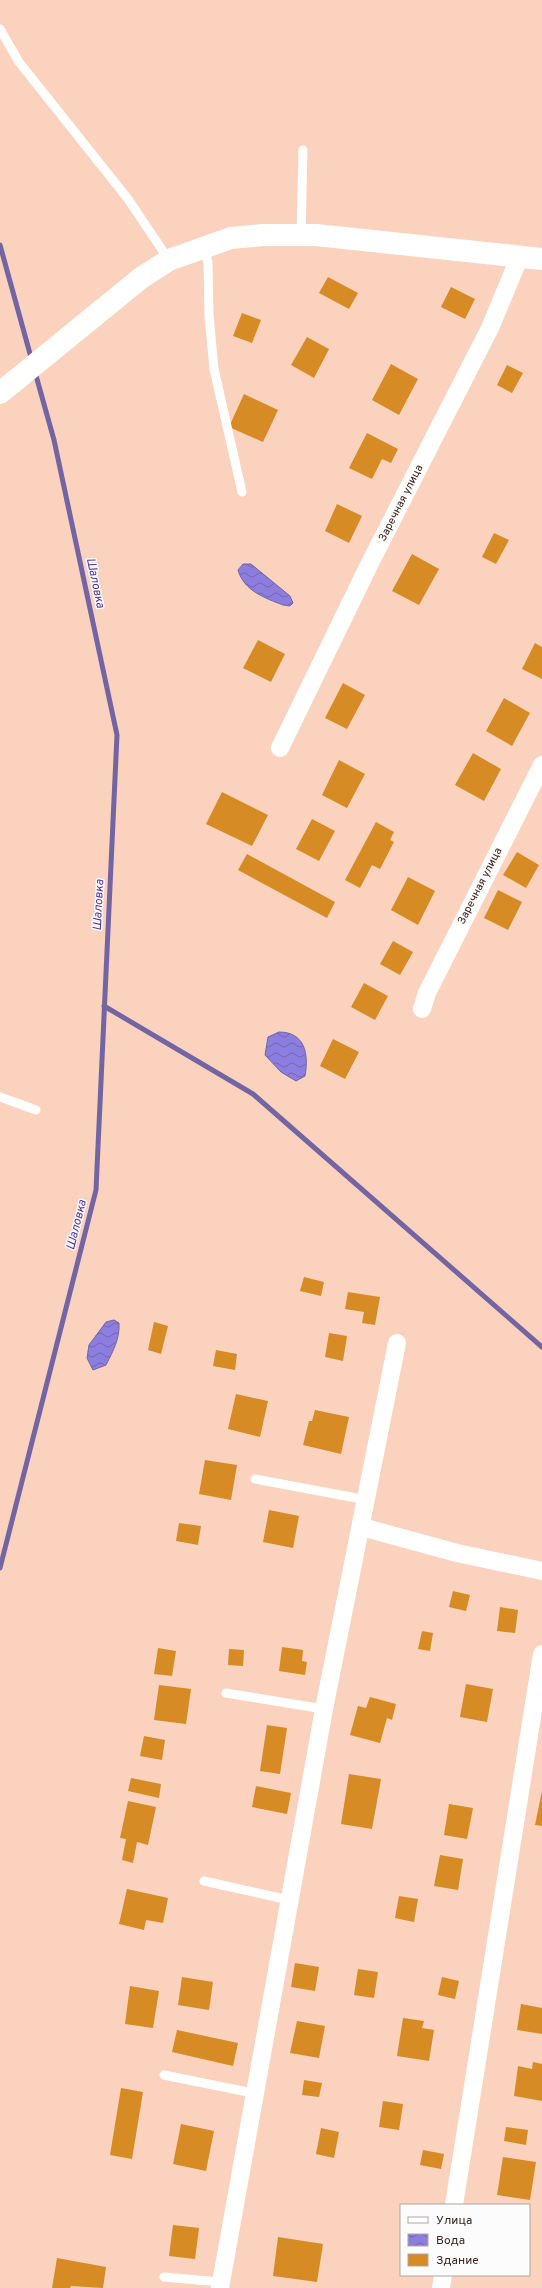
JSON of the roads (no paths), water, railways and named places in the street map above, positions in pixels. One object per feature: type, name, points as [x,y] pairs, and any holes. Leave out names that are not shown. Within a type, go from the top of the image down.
[{"type":"street","points":[[0,393],[141,278],[169,260],[202,246],[231,238],[263,235],[301,235],[376,240],[542,259]]},
{"type":"street","name":"Заречная улица","points":[[280,748],[371,561],[490,328],[520,256]]},
{"type":"street","name":"Заречная улица","points":[[422,1010],[427,993],[542,765]]},
{"type":"street","points":[[220,2285],[253,2094],[324,1709],[362,1527],[397,1343]]},
{"type":"street","points":[[362,1527],[458,1553],[542,1571]]},
{"type":"street","points":[[454,2204],[542,1654]]},
{"type":"street","points":[[441,2288],[443,2276]]},
{"type":"lane","points":[[0,29],[19,62],[128,199],[169,260]]},
{"type":"lane","points":[[301,235],[303,150]]},
{"type":"lane","points":[[202,246],[208,262],[209,315],[214,369],[242,492]]},
{"type":"lane","points":[[0,1096],[36,1110]]},
{"type":"lane","points":[[255,1480],[367,1500]]},
{"type":"lane","points":[[226,1693],[324,1709]]},
{"type":"lane","points":[[204,1881],[289,1900]]},
{"type":"lane","points":[[164,2075],[253,2094]]},
{"type":"lane","points":[[164,2277],[220,2285]]},
{"type":"water","points":[[243,564],[251,564],[290,596],[293,603],[290,606],[283,605],[256,593],[241,577],[238,570]]},
{"type":"water","points":[[279,1032],[288,1033],[295,1036],[300,1040],[303,1046],[306,1060],[305,1076],[296,1081],[281,1072],[265,1055],[268,1037]]},
{"type":"water","points":[[114,1320],[119,1323],[119,1329],[113,1350],[106,1365],[93,1370],[87,1358],[89,1345],[106,1322]]},
{"type":"waterway","name":"Шаловка","points":[[0,245],[32,361]]},
{"type":"waterway","name":"Шаловка","points":[[0,1568],[96,1190],[117,735],[54,440],[35,372]]},
{"type":"waterway","points":[[104,1006],[253,1094],[542,1347]]}]
